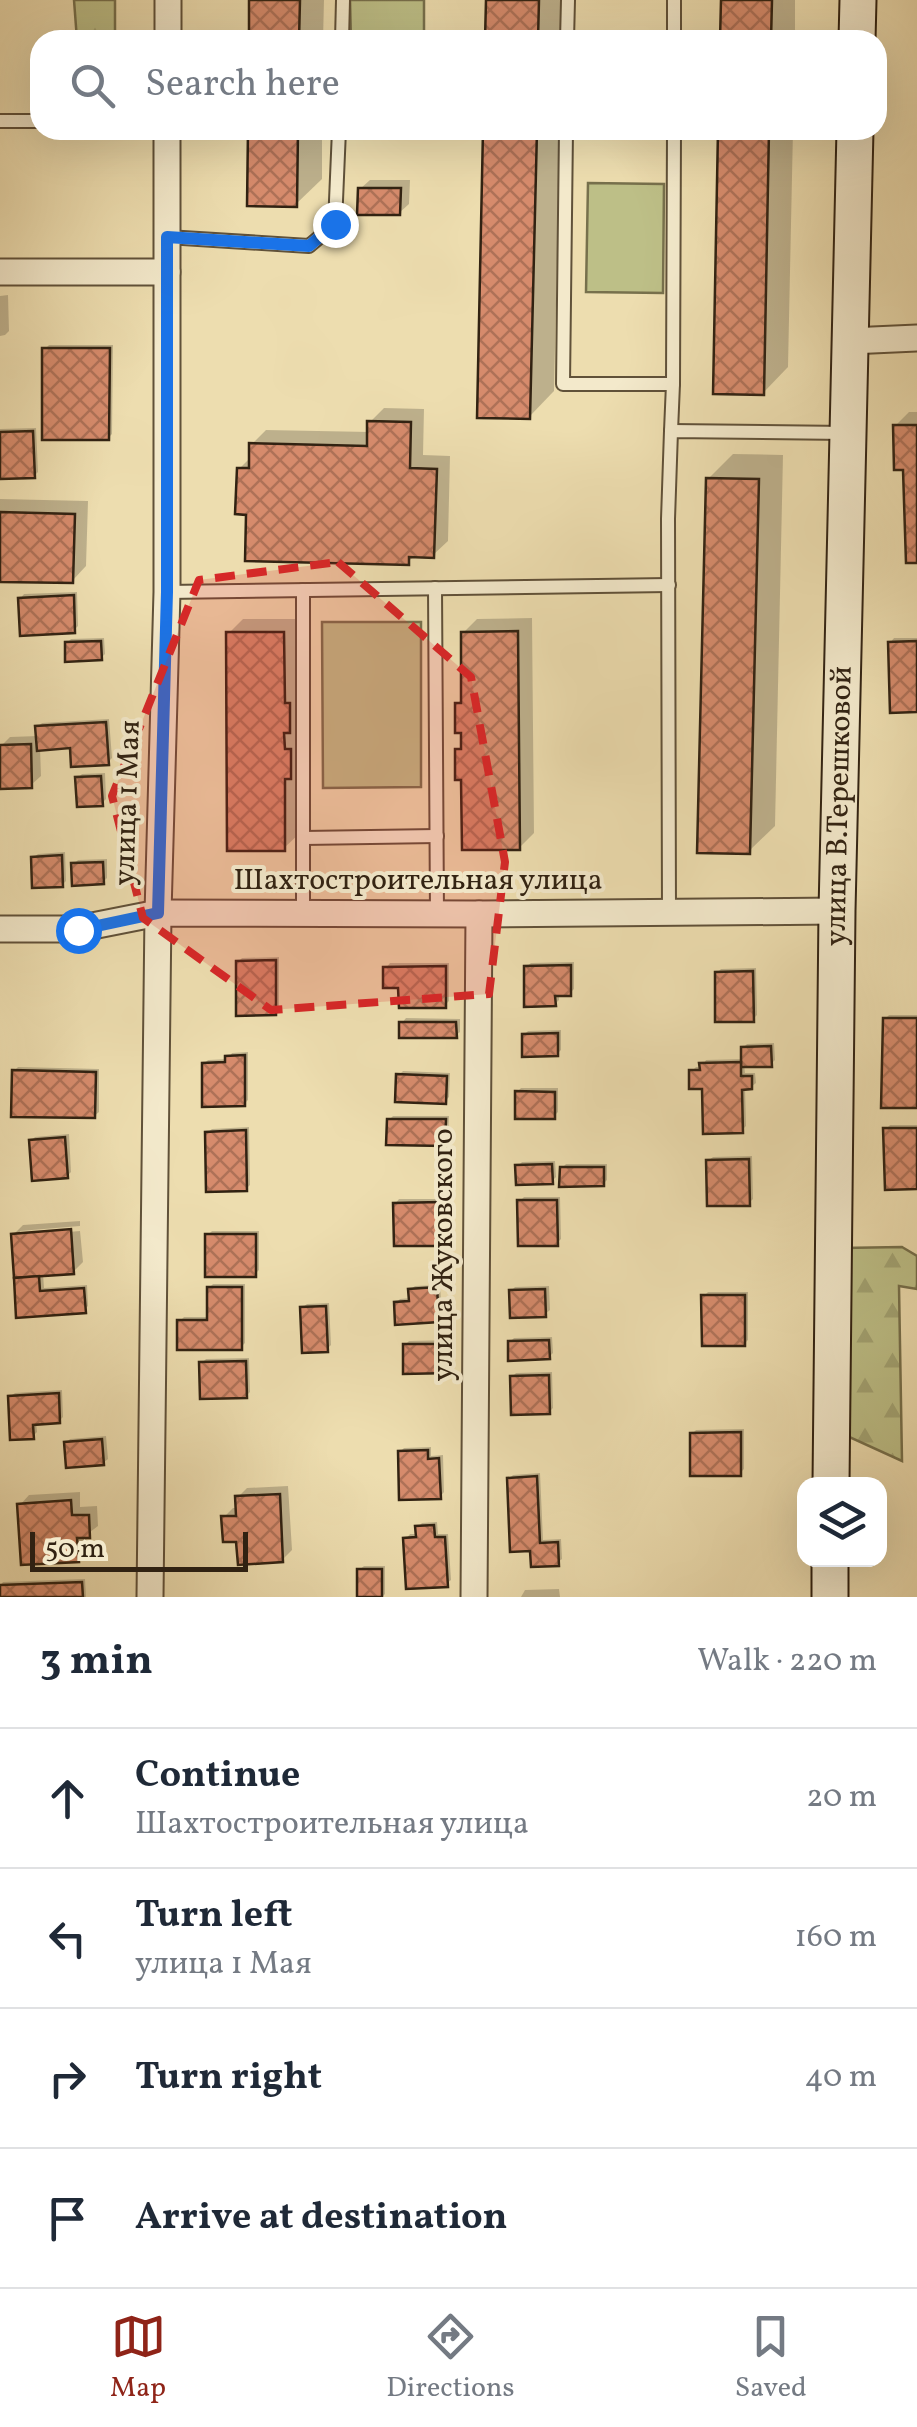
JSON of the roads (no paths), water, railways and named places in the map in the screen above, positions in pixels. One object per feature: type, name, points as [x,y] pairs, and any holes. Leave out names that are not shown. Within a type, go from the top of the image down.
[{"type":"main road","points":[[857,30],[858,0]]},
{"type":"main road","name":"улица В.Терешковой","points":[[831,1477],[837,911],[855,140]]},
{"type":"main road","points":[[830,1567],[830,1597]]},
{"type":"street","points":[[168,0],[168,30]]},
{"type":"street","name":"улица 1 Мая","points":[[150,1597],[158,913],[167,592],[167,140]]},
{"type":"street","points":[[0,272],[167,272]]},
{"type":"street","points":[[850,341],[917,338]]},
{"type":"street","name":"Шахтостроительная улица","points":[[0,928],[78,930],[158,913],[837,911]]},
{"type":"street","name":"улица Жуковского","points":[[474,1597],[479,914]]},
{"type":"lane","points":[[342,30],[343,0]]},
{"type":"lane","points":[[568,0],[568,30]]},
{"type":"lane","points":[[674,0],[674,30]]},
{"type":"lane","points":[[0,121],[30,121]]},
{"type":"lane","points":[[167,237],[309,246],[335,224],[338,140]]},
{"type":"lane","points":[[566,140],[563,384],[673,384]]},
{"type":"lane","points":[[670,912],[668,585],[674,140]]},
{"type":"lane","points":[[671,431],[848,433]]},
{"type":"lane","points":[[167,592],[668,585]]},
{"type":"lane","points":[[436,588],[437,914]]},
{"type":"lane","points":[[304,590],[304,914]]},
{"type":"lane","points":[[304,838],[436,836]]}]
